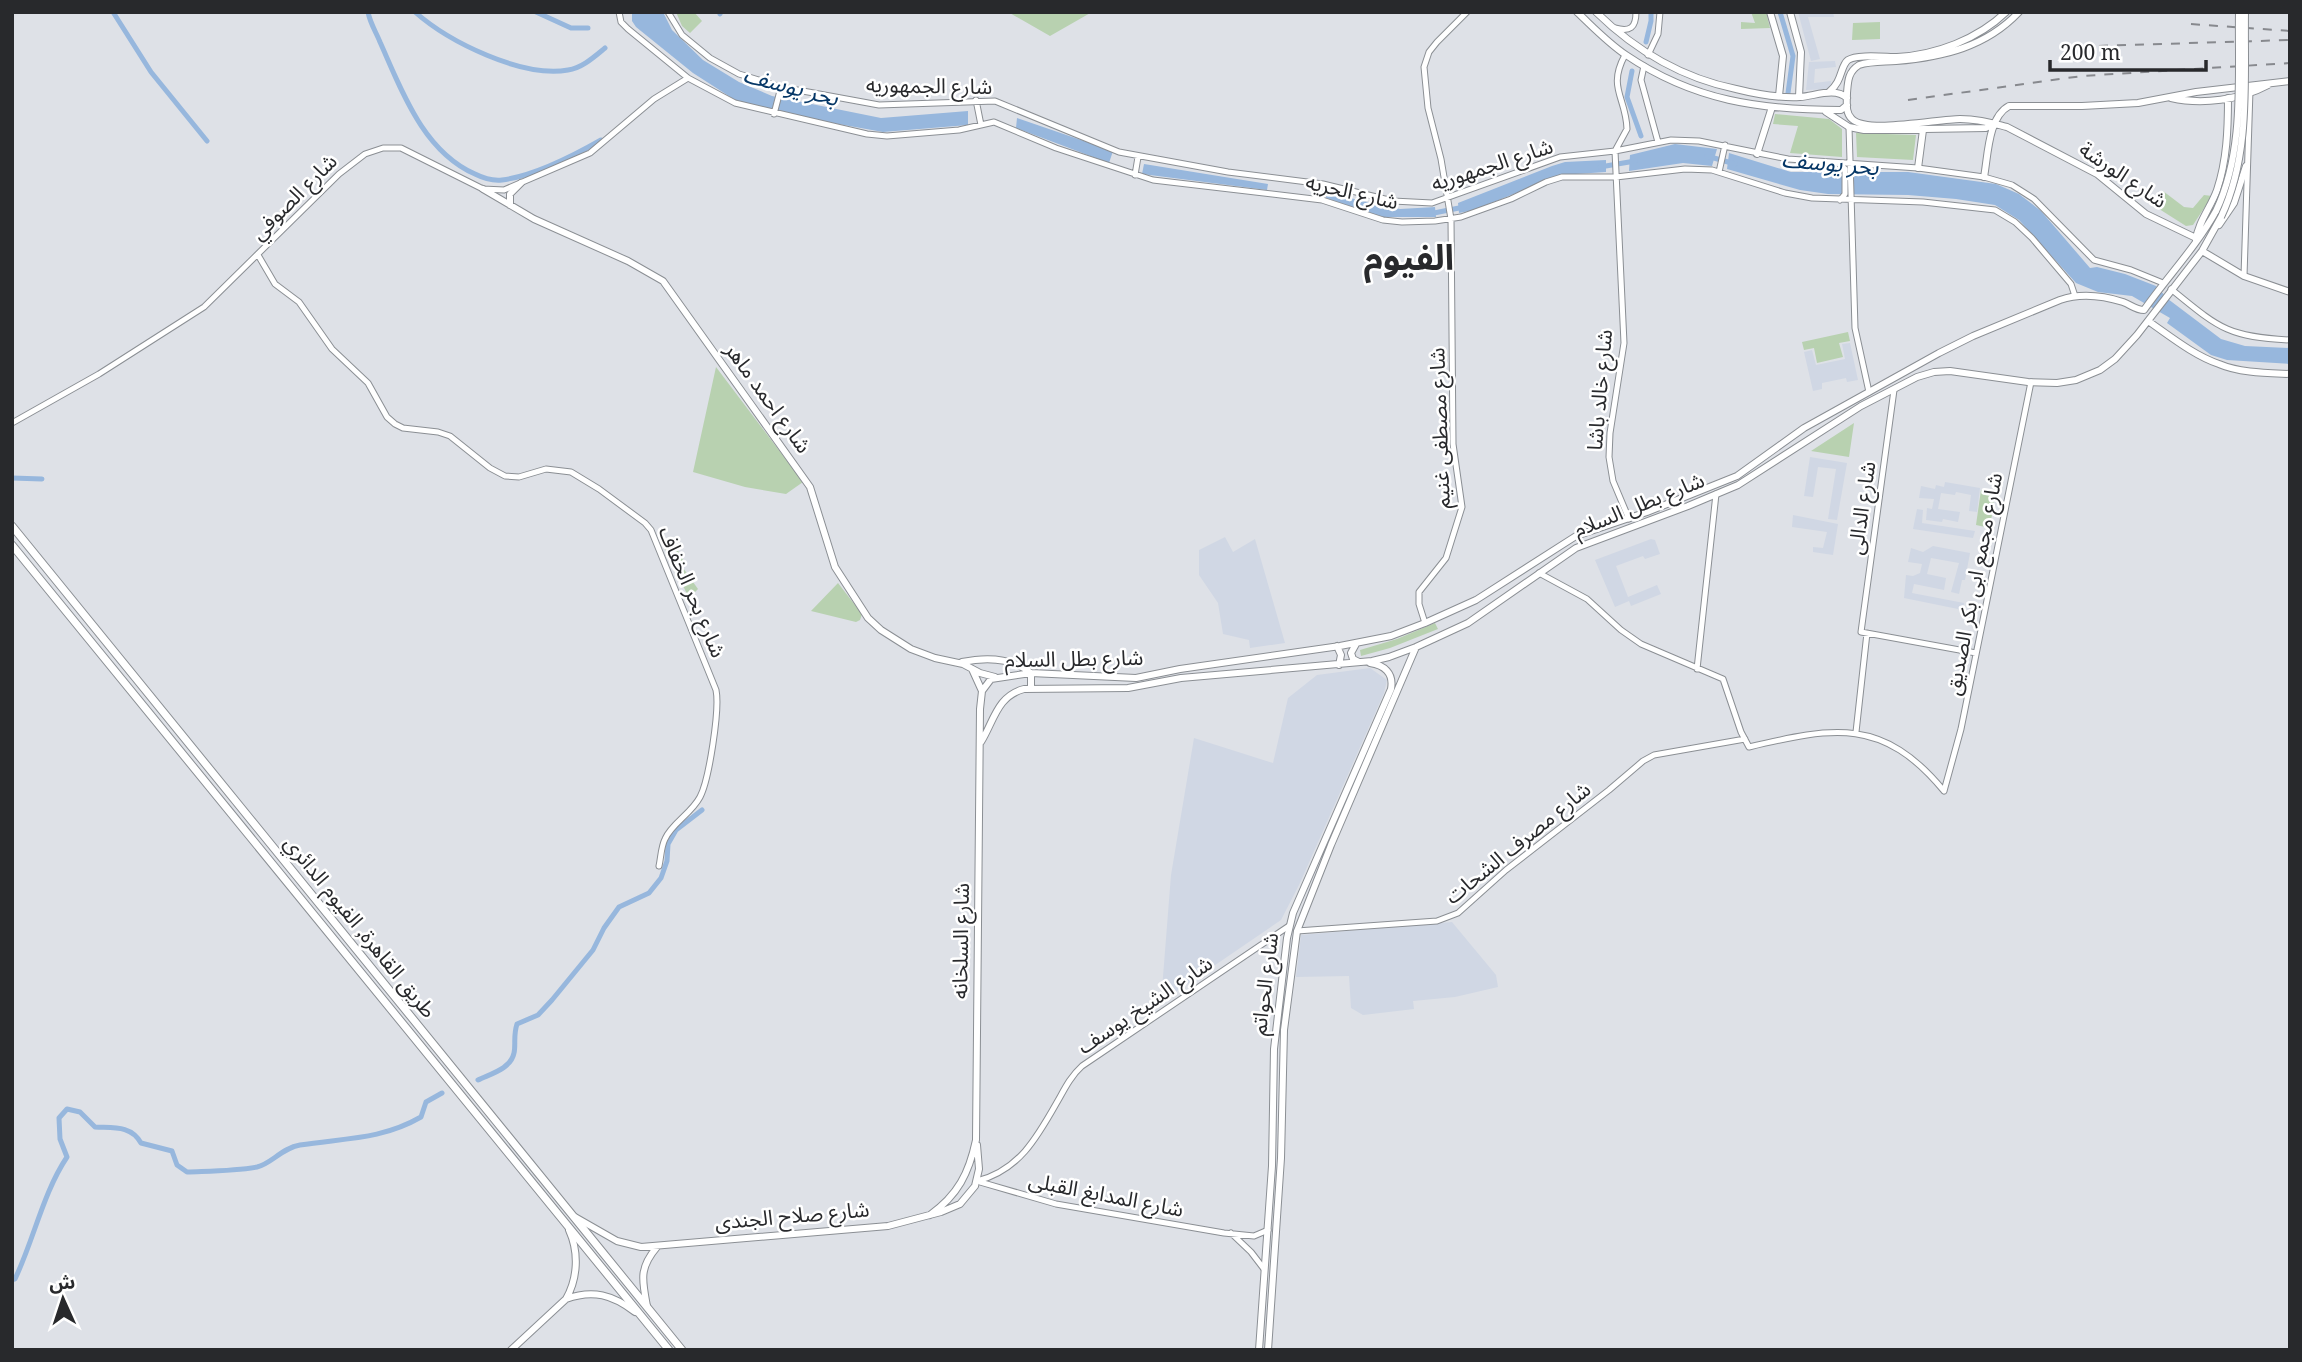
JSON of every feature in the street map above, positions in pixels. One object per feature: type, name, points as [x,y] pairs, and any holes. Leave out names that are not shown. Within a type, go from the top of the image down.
[{"type":"highway","name":"طريق القاهرة, الفيوم الدائري","points":[[12,526],[682,1350]]},
{"type":"highway","name":"طريق القاهرة, الفيوم الدائري","points":[[12,545],[669,1350]]},
{"type":"highway","points":[[142,705],[151,697]]},
{"type":"highway","points":[[458,1092],[466,1087]]},
{"type":"highway","points":[[473,1111],[481,1104]]},
{"type":"main road","points":[[1577,12],[1625,55],[1718,99],[1772,107],[1821,110],[1841,110],[1847,102],[1849,77],[1853,68],[1863,63],[1914,59],[1962,50],[1990,37],[2019,12]]},
{"type":"main road","points":[[1596,12],[1648,55],[1711,83],[1779,96],[1841,94],[1847,102]]},
{"type":"main road","points":[[1770,12],[1783,56],[1779,96]]},
{"type":"main road","points":[[1790,12],[1801,52],[1799,97]]},
{"type":"main road","points":[[1828,93],[1840,80],[1843,68],[1849,60],[1907,56],[1939,49],[1985,30],[2006,12]]},
{"type":"main road","points":[[2214,231],[2234,156],[2239,74],[2239,12]]},
{"type":"main road","points":[[2162,285],[2219,214],[2233,187],[2240,156],[2245,12]]},
{"type":"main road","points":[[1849,60],[1853,68]]},
{"type":"main road","points":[[1984,177],[1994,124],[2004,109],[2016,104],[2082,106],[2138,103],[2290,81]]},
{"type":"main road","points":[[1706,94],[1712,91],[1711,83]]},
{"type":"main road","points":[[2169,98],[2189,102],[2228,98],[2249,94],[2273,83]]},
{"type":"main road","points":[[1718,99],[1716,92],[1721,86]]},
{"type":"main road","points":[[2195,242],[2221,177],[2227,141],[2228,98]]},
{"type":"main road","name":"شارع الورشة","points":[[1847,102],[1849,116],[1861,124],[1891,125],[1960,119],[1989,121],[2011,128],[2088,169],[2138,210],[2195,242]]},
{"type":"main road","points":[[1757,154],[1772,107]]},
{"type":"main road","name":"شارع الورشة","points":[[1821,110],[1849,127],[1881,131],[1986,128],[1994,124]]},
{"type":"main road","points":[[1918,168],[1923,130]]},
{"type":"main road","points":[[2170,291],[2202,251],[2234,203],[2246,166]]},
{"type":"main road","points":[[510,205],[510,194],[521,183]]},
{"type":"main road","name":"شارع احمد ماهر","points":[[483,189],[534,219],[628,261],[663,281],[810,487],[835,567],[868,618],[881,630],[911,649],[960,663],[995,677]]},
{"type":"main road","points":[[2202,251],[2244,275],[2290,292]]},
{"type":"main road","name":"شارع بطل السلام","points":[[981,742],[982,691],[995,677],[1031,673],[1126,678],[1391,636],[1485,595],[1576,536],[1629,519],[1745,472],[1804,428],[1939,353],[2033,311],[2075,296],[2115,300],[2130,304],[2140,311],[2144,310],[2162,285]]},
{"type":"main road","name":"شارع بطل السلام","points":[[981,742],[1004,699],[1018,691],[1128,688],[1181,678],[1339,665],[1389,657],[1416,647],[1468,623],[1560,559],[1592,541],[1688,506],[1744,481],[1861,406],[1917,377],[1945,371],[2031,382],[2068,382],[2100,370],[2123,351],[2170,291]]},
{"type":"main road","points":[[2150,318],[2200,355],[2219,365],[2241,370],[2290,374]]},
{"type":"main road","points":[[1939,353],[1935,359],[1937,366],[1945,371]]},
{"type":"main road","points":[[1913,367],[1919,372],[1917,377]]},
{"type":"main road","points":[[1804,428],[1807,434],[1816,435]]},
{"type":"main road","points":[[1791,437],[1799,439],[1802,444]]},
{"type":"main road","points":[[1692,494],[1692,498],[1697,502]]},
{"type":"main road","points":[[1684,497],[1688,506]]},
{"type":"main road","points":[[1554,549],[1560,559]]},
{"type":"main road","points":[[1358,643],[1351,653],[1356,661],[1362,662]]},
{"type":"main road","points":[[1337,646],[1341,655],[1339,665]]},
{"type":"main road","name":"شارع الحواتم","points":[[1332,833],[1416,647]]},
{"type":"main road","points":[[960,663],[977,659],[1017,663],[1031,673],[1031,689]]},
{"type":"main road","name":"شارع الحواتم","points":[[1268,1346],[1280,1166],[1284,1030],[1297,931],[1328,843],[1392,685],[1389,673],[1383,667],[1362,662]]},
{"type":"main road","points":[[972,669],[982,691]]},
{"type":"main road","points":[[1180,669],[1181,678]]},
{"type":"main road","name":"شارع السلخانه","points":[[976,1140],[981,742]]},
{"type":"main road","name":"شارع الحواتم","points":[[1259,1350],[1272,1166],[1275,1049],[1289,926],[1328,843]]},
{"type":"main road","points":[[976,1140],[979,1163],[977,1181]]},
{"type":"main road","name":"شارع صلاح الجندى","points":[[930,1214],[945,1203],[961,1185],[971,1163],[976,1140]]},
{"type":"main road","points":[[1272,1166],[1280,1166]]},
{"type":"main road","name":"شارع صلاح الجندى","points":[[574,1216],[617,1241],[642,1247],[657,1247],[888,1226],[960,1204],[977,1181]]},
{"type":"main road","points":[[511,1350],[566,1299],[573,1285],[576,1263],[574,1241],[566,1225]]},
{"type":"main road","points":[[647,1308],[643,1268],[657,1247]]},
{"type":"main road","points":[[566,1299],[583,1294],[601,1294],[624,1304],[642,1317]]},
{"type":"main road","points":[[1260,1341],[1268,1346]]},
{"type":"street","name":"شارع الحريه","points":[[619,12],[624,26],[688,78],[735,103],[880,135],[959,130],[994,122],[1056,148],[1135,175],[1160,181],[1322,200],[1383,220],[1402,222],[1451,219],[1499,204],[1554,179],[1616,177],[1685,169],[1719,172],[1793,195],[1840,200],[1957,205],[2002,213],[2021,227],[2071,284],[2075,296]]},
{"type":"street","name":"شارع الجمهوريه","points":[[668,12],[682,35],[710,58],[780,90],[879,105],[995,101],[1119,152],[1138,157],[1323,184],[1376,198],[1404,202],[1432,203],[1560,158],[1685,140],[1725,145],[1757,154],[1796,160],[1918,168],[1984,177],[2012,185],[2034,198],[2094,260],[2131,270],[2162,285]]},
{"type":"street","points":[[1448,198],[1428,108],[1424,67],[1429,52],[1468,12]]},
{"type":"street","points":[[1610,26],[1629,30],[1635,23],[1636,12]]},
{"type":"street","points":[[1648,55],[1658,34],[1660,12]]},
{"type":"street","name":"شارع خالد باشا","points":[[1625,55],[1618,68],[1617,84],[1627,129],[1615,151],[1624,343],[1609,449],[1614,481],[1629,519]]},
{"type":"street","points":[[1644,66],[1641,80],[1658,142]]},
{"type":"street","points":[[483,189],[500,191],[590,153],[654,99],[688,78]]},
{"type":"street","points":[[2244,275],[2250,85]]},
{"type":"street","points":[[774,112],[780,90]]},
{"type":"street","points":[[976,100],[981,125]]},
{"type":"street","points":[[1849,127],[1856,334],[1869,392]]},
{"type":"street","points":[[1719,172],[1725,145]]},
{"type":"street","name":"شارع الصوفي","points":[[12,423],[99,374],[205,307],[339,174],[374,150],[393,147],[409,151],[483,189]]},
{"type":"street","points":[[1116,167],[1119,152]]},
{"type":"street","points":[[1135,175],[1138,157]]},
{"type":"street","points":[[1836,162],[1844,169],[1845,194],[1840,200]]},
{"type":"street","points":[[1276,179],[1274,188],[1278,194]]},
{"type":"street","points":[[1322,200],[1323,184]]},
{"type":"street","name":"شارع مصطفى غنيم","points":[[1425,623],[1419,604],[1419,592],[1446,558],[1462,509],[1453,444],[1451,219],[1448,198]]},
{"type":"street","name":"شارع بحر الخفاف","points":[[258,256],[272,280],[304,308],[332,349],[368,383],[387,417],[395,424],[403,428],[450,436],[505,476],[519,477],[546,469],[571,472],[618,502],[651,530],[716,690],[718,703],[718,717],[702,792],[692,809],[667,835],[659,866]]},
{"type":"street","points":[[2170,291],[2225,330],[2247,337],[2290,340]]},
{"type":"street","name":"شارع مجمع ابى بكر الصديق","points":[[1856,732],[1878,738],[1904,752],[1923,767],[1944,791],[1961,729],[2031,382]]},
{"type":"street","name":"شارع الدالى","points":[[1856,732],[1864,632],[1894,390]]},
{"type":"street","points":[[1698,669],[1716,494]]},
{"type":"street","points":[[1539,573],[1587,599],[1633,640],[1723,679],[1749,747],[1823,732],[1856,732]]},
{"type":"street","points":[[1864,632],[1976,653]]},
{"type":"street","name":"شارع مصرف الشحات","points":[[1297,931],[1437,921],[1452,917],[1643,761],[1654,755],[1745,739]]},
{"type":"street","name":"شارع الشيخ يوسف","points":[[977,1181],[1001,1172],[1028,1150],[1071,1077],[1082,1066],[1289,926]]},
{"type":"street","name":"شارع المدابغ القبلى","points":[[977,1181],[1056,1204],[1254,1236],[1268,1230]]},
{"type":"street","points":[[1231,1233],[1266,1271]]},
{"type":"shaded area","points":[[1798,12],[1833,12],[1834,17],[1808,17],[1820,59],[1811,61]]},
{"type":"shaded area","points":[[1835,61],[1836,67],[1815,69],[1814,83],[1831,81],[1831,89],[1806,90],[1809,62]]},
{"type":"shaded area","points":[[1850,343],[1858,380],[1847,382],[1846,378],[1822,383],[1822,389],[1813,391],[1804,352],[1812,350],[1816,365],[1845,359],[1842,344]]},
{"type":"shaded area","points":[[1810,457],[1847,463],[1837,520],[1828,519],[1836,469],[1818,467],[1813,497],[1804,496]]},
{"type":"shaded area","points":[[1945,482],[1980,488],[1977,512],[1969,511],[1971,495],[1941,493],[1938,509],[1960,512],[1958,522],[1926,520],[1927,508],[1932,509],[1934,499],[1919,498],[1921,486],[1935,489],[1936,485],[1944,487]]},
{"type":"shaded area","points":[[1917,509],[1923,510],[1922,523],[1975,531],[1973,538],[1913,529]]},
{"type":"shaded area","points":[[1793,515],[1838,524],[1833,555],[1813,552],[1813,547],[1823,548],[1827,532],[1792,527]]},
{"type":"shaded area","points":[[1225,537],[1233,552],[1255,539],[1285,643],[1250,648],[1249,640],[1223,634],[1218,603],[1199,575],[1199,550]]},
{"type":"shaded area","points":[[1651,539],[1655,540],[1660,554],[1645,559],[1643,556],[1616,566],[1628,597],[1657,585],[1661,594],[1631,606],[1629,601],[1615,607],[1595,560]]},
{"type":"shaded area","points":[[1933,546],[1970,553],[1965,580],[1962,580],[1959,594],[1951,592],[1959,563],[1931,558],[1927,574],[1946,578],[1944,590],[1914,584],[1912,593],[1964,603],[1963,610],[1904,598],[1906,575],[1920,573],[1922,564],[1908,562],[1911,548],[1923,552]]},
{"type":"shaded area","points":[[1370,668],[1387,680],[1384,693],[1281,920],[1161,1002],[1171,875],[1194,738],[1273,763],[1288,698],[1317,675]]},
{"type":"shaded area","points":[[1452,922],[1496,975],[1498,987],[1455,997],[1413,1001],[1414,1009],[1363,1015],[1351,1008],[1349,976],[1296,977],[1301,935]]},
{"type":"green space","points":[[676,12],[694,12],[702,21],[690,33],[682,26]]},
{"type":"green space","points":[[1008,12],[1092,12],[1050,36]]},
{"type":"green space","points":[[1751,12],[1766,12],[1770,28],[1741,29],[1741,22],[1755,23]]},
{"type":"green space","points":[[1880,22],[1880,39],[1852,40],[1853,23]]},
{"type":"green space","points":[[1775,114],[1829,119],[1842,129],[1842,157],[1790,153],[1798,126],[1773,124]]},
{"type":"green space","points":[[1856,133],[1916,135],[1913,160],[1857,157]]},
{"type":"green space","points":[[2163,191],[2184,207],[2193,208],[2204,195],[2212,196],[2193,225],[2186,226],[2156,207]]},
{"type":"green space","points":[[1848,332],[1850,341],[1839,343],[1843,357],[1817,363],[1814,348],[1804,350],[1802,342]]},
{"type":"green space","points":[[716,367],[803,482],[786,494],[745,487],[693,472]]},
{"type":"green space","points":[[1854,423],[1849,457],[1811,451]]},
{"type":"green space","points":[[1981,490],[1995,493],[1990,528],[1976,525]]},
{"type":"green space","points":[[672,539],[684,562],[681,565],[698,589],[689,598],[664,547]]},
{"type":"green space","points":[[838,583],[862,614],[860,620],[856,622],[811,611]]},
{"type":"green space","points":[[1435,623],[1438,629],[1361,656],[1360,650],[1397,639]]},
{"type":"water","points":[[632,12],[663,12],[672,30],[703,60],[739,82],[772,96],[881,118],[968,111],[968,125],[883,132],[816,120],[735,100],[693,73],[636,27],[632,21]]},
{"type":"water","points":[[1017,118],[1113,151],[1109,163],[1016,128]]},
{"type":"water","points":[[1675,144],[1717,149],[1712,166],[1683,163],[1629,171],[1630,155]]},
{"type":"water","name":"بحر يوسف","points":[[1729,153],[1791,172],[1908,172],[1996,184],[2019,194],[2041,211],[2090,268],[2097,267],[2125,274],[2156,286],[2168,299],[2221,339],[2245,346],[2290,348],[2290,364],[2227,360],[2211,355],[2167,323],[2170,318],[2132,296],[2098,292],[2076,283],[2019,220],[1995,205],[1908,195],[1828,194],[1800,190],[1727,169]]},
{"type":"water","points":[[1606,160],[1606,172],[1561,175],[1474,210],[1459,213],[1458,203],[1552,166],[1565,162]]},
{"type":"water","points":[[1144,164],[1268,184],[1267,190],[1142,174]]},
{"type":"water","points":[[1328,190],[1357,200],[1400,209],[1435,207],[1436,217],[1382,217],[1326,198]]},
{"type":"waterway","points":[[113,12],[151,72],[207,141]]},
{"type":"waterway","points":[[368,12],[416,118],[441,151],[475,174],[495,180],[514,178],[553,164],[601,140]]},
{"type":"waterway","points":[[415,12],[466,46],[529,69],[573,69],[588,62],[605,48]]},
{"type":"waterway","points":[[536,12],[571,28],[588,28]]},
{"type":"waterway","points":[[1646,42],[1651,12]]},
{"type":"waterway","points":[[1780,12],[1793,56],[1788,93]]},
{"type":"waterway","points":[[1632,71],[1627,97],[1641,136]]},
{"type":"waterway","name":"بحر يوسف","points":[[1707,156],[1735,164]]},
{"type":"waterway","name":"بحر يوسف","points":[[1600,167],[1635,161]]},
{"type":"waterway","name":"بحر يوسف","points":[[1429,214],[1464,207]]},
{"type":"waterway","points":[[12,478],[42,479]]},
{"type":"waterway","points":[[478,1080],[509,1063],[514,1053],[517,1024],[538,1015],[552,1000],[593,950],[619,907],[649,893],[661,878],[667,861],[668,844],[676,830],[702,810]]},
{"type":"waterway","points":[[12,1280],[22,1264],[51,1186],[67,1157],[60,1139],[59,1118],[67,1109],[80,1112],[95,1127],[127,1130],[141,1143],[172,1151],[177,1165],[187,1172],[213,1171],[257,1167],[300,1145],[362,1137],[406,1125],[421,1117],[426,1102],[442,1093]]},
{"type":"railway","points":[[2191,24],[2290,31]]},
{"type":"railway","points":[[2063,47],[2290,40]]},
{"type":"railway","points":[[1908,100],[2082,76],[2290,63]]},
{"type":"district","name":"الفيوم","points":[[1409,258]]}]
